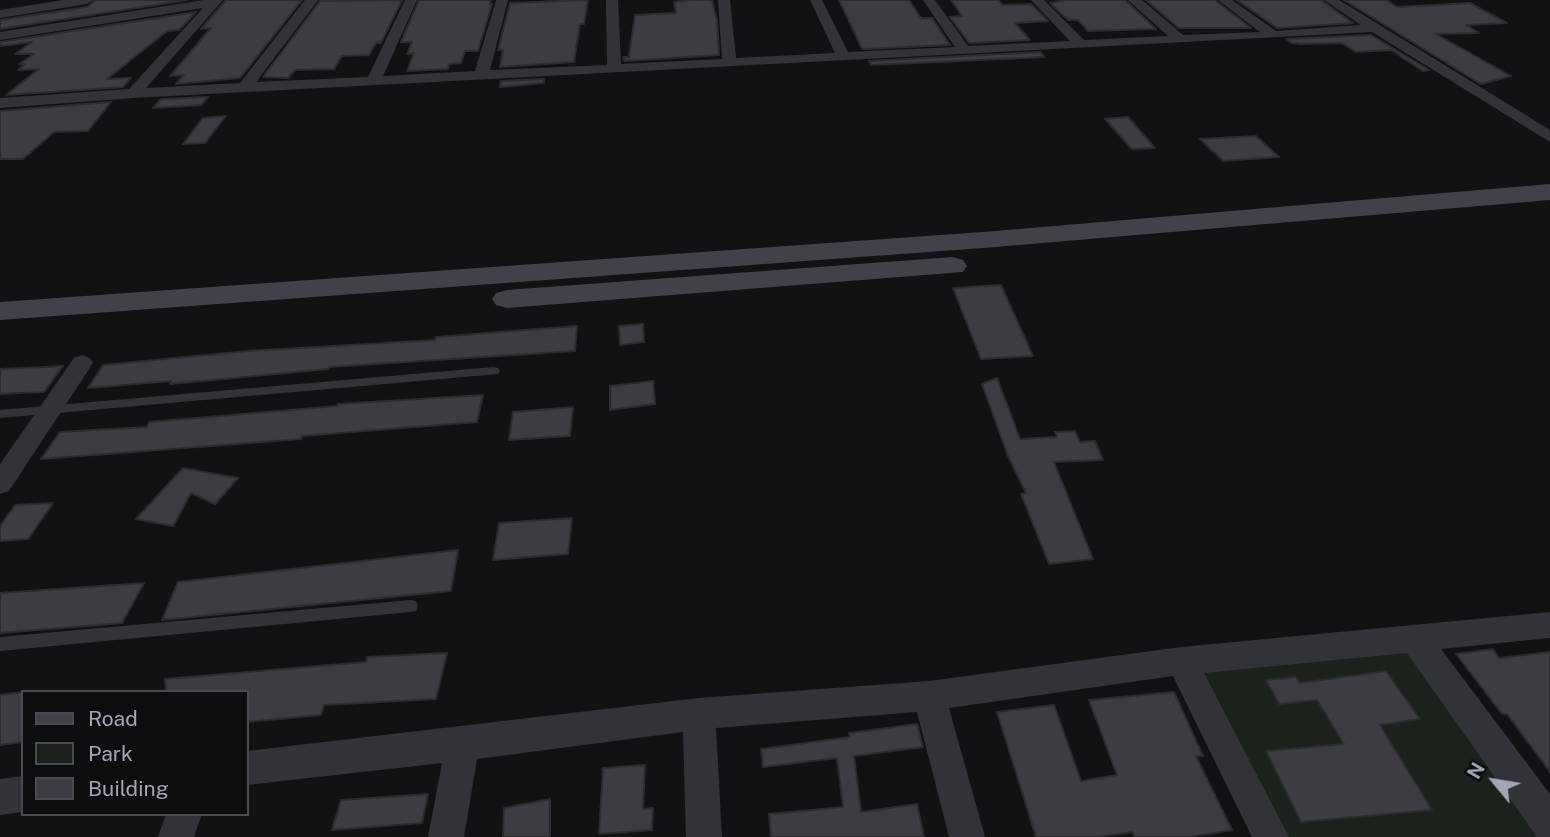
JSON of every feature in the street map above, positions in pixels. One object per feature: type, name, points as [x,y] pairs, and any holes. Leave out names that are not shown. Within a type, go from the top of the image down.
[{"type":"main road","points":[[0,311],[899,259],[1550,192]]},
{"type":"main road","points":[[945,255],[1550,214]]},
{"type":"main road","points":[[0,331],[650,290],[899,259]]},
{"type":"street","points":[[8,9],[87,0]]},
{"type":"street","points":[[244,88],[312,0]]},
{"type":"street","points":[[373,81],[411,0]]},
{"type":"street","points":[[481,75],[502,0]]},
{"type":"street","points":[[612,0],[614,68]]},
{"type":"street","points":[[724,0],[729,62]]},
{"type":"street","points":[[816,0],[843,56]]},
{"type":"street","points":[[929,0],[964,50]]},
{"type":"street","points":[[1037,0],[1079,43]]},
{"type":"street","points":[[1134,0],[1179,39]]},
{"type":"street","points":[[1224,0],[1273,35]]},
{"type":"street","points":[[1330,0],[1550,137]]},
{"type":"street","points":[[133,93],[216,1]]},
{"type":"street","points":[[0,36],[216,1]]},
{"type":"street","points":[[0,103],[133,93],[1374,28]]},
{"type":"street","points":[[0,484],[82,363]]},
{"type":"street","points":[[248,768],[699,714],[929,696],[1181,661],[1414,636],[1550,625]]},
{"type":"street","points":[[1414,636],[1550,824]]},
{"type":"street","points":[[1181,661],[1271,837]]},
{"type":"street","points":[[929,696],[967,837]]},
{"type":"street","points":[[699,714],[704,837]]},
{"type":"street","points":[[446,837],[462,744]]},
{"type":"street","points":[[0,797],[21,794]]},
{"type":"street","points":[[177,837],[183,816]]},
{"type":"lane","points":[[0,414],[494,371]]},
{"type":"lane","points":[[0,644],[411,606]]},
{"type":"green space","points":[[1414,637],[1550,837],[1271,837],[1181,661]]},
{"type":"building","points":[[95,0],[187,0],[0,29],[0,20],[87,7]]},
{"type":"building","points":[[226,0],[302,0],[240,78],[176,84],[184,75],[170,76],[211,28],[201,29]]},
{"type":"building","points":[[402,0],[381,43],[376,43],[369,55],[342,56],[334,69],[295,70],[288,78],[263,77],[320,1]]},
{"type":"building","points":[[419,0],[491,0],[478,51],[465,51],[461,63],[449,64],[448,69],[407,71],[414,53],[407,54],[412,42],[401,42]]},
{"type":"building","points":[[588,0],[584,24],[580,24],[574,62],[500,67],[503,50],[498,50],[510,3]]},
{"type":"building","points":[[712,0],[717,20],[719,55],[624,61],[623,57],[629,57],[635,15],[676,13],[674,2]]},
{"type":"building","points":[[839,0],[909,0],[921,18],[932,18],[950,45],[862,49]]},
{"type":"building","points":[[951,0],[998,0],[1003,5],[1031,4],[1048,21],[1015,23],[1030,40],[969,43],[950,17],[962,16]]},
{"type":"building","points":[[1066,0],[1125,0],[1156,29],[1088,31],[1078,20],[1068,20],[1050,3]]},
{"type":"building","points":[[1146,0],[1215,0],[1251,28],[1179,28]]},
{"type":"building","points":[[1237,0],[1321,0],[1353,23],[1277,28]]},
{"type":"building","points":[[1344,0],[1386,0],[1397,7],[1470,3],[1507,23],[1466,25],[1479,33],[1436,34],[1511,76],[1481,84]]},
{"type":"building","points":[[196,12],[179,30],[167,31],[107,79],[131,78],[123,87],[6,95],[39,69],[18,70],[25,64],[19,64],[34,54],[15,54],[32,42],[0,46],[0,42]]},
{"type":"building","points":[[1371,35],[1429,70],[1423,71],[1391,50],[1356,52],[1342,43],[1301,44],[1286,39]]},
{"type":"building","points":[[1041,52],[1044,57],[871,65],[869,61]]},
{"type":"building","points":[[544,79],[544,83],[500,87],[501,81]]},
{"type":"building","points":[[208,97],[201,105],[153,108],[161,99]]},
{"type":"building","points":[[111,102],[88,131],[54,132],[23,159],[0,159],[0,111]]},
{"type":"building","points":[[226,116],[205,143],[183,144],[203,118]]},
{"type":"building","points":[[1128,117],[1155,148],[1132,149],[1105,119]]},
{"type":"building","points":[[1256,136],[1279,157],[1223,161],[1200,139]]},
{"type":"building","points":[[1001,285],[1033,356],[981,359],[953,288]]},
{"type":"building","points":[[643,324],[644,342],[620,345],[619,326]]},
{"type":"building","points":[[577,326],[575,351],[329,367],[170,384],[171,381],[88,388],[103,365],[248,351],[435,340],[436,337]]},
{"type":"building","points":[[63,366],[44,392],[0,394],[0,369]]},
{"type":"building","points":[[997,378],[1020,439],[1057,437],[1055,432],[1075,431],[1080,442],[1095,441],[1103,460],[1054,462],[1093,559],[1049,564],[1021,494],[1026,493],[1008,456],[982,384]]},
{"type":"building","points":[[653,381],[655,404],[610,410],[610,386]]},
{"type":"building","points":[[483,395],[477,422],[41,459],[60,432],[147,427],[149,422],[338,404]]},
{"type":"building","points":[[573,407],[570,436],[509,440],[513,412]]},
{"type":"building","points":[[183,468],[238,478],[215,504],[191,493],[173,526],[136,519]]},
{"type":"building","points":[[53,503],[28,539],[0,541],[0,526],[15,505]]},
{"type":"building","points":[[572,518],[568,554],[493,560],[499,523]]},
{"type":"building","points":[[458,550],[451,591],[162,620],[178,582]]},
{"type":"building","points":[[144,583],[122,623],[0,633],[0,593]]},
{"type":"building","points":[[1493,649],[1499,658],[1550,652],[1550,772],[1507,714],[1502,714],[1456,654]]},
{"type":"building","points":[[447,653],[436,699],[324,705],[321,715],[248,722],[248,690],[166,690],[165,679],[366,662],[367,657]]},
{"type":"building","points":[[1386,671],[1420,719],[1380,725],[1432,810],[1301,822],[1266,751],[1344,744],[1317,700],[1279,704],[1266,680],[1296,677],[1300,683]]},
{"type":"building","points":[[21,692],[21,742],[0,745],[0,695]]},
{"type":"building","points":[[1174,692],[1203,756],[1196,756],[1232,830],[1190,837],[1135,837],[1132,832],[1098,837],[1036,837],[997,712],[1054,705],[1081,781],[1117,775],[1089,700]]},
{"type":"building","points":[[917,724],[923,747],[854,756],[861,812],[917,804],[924,837],[771,837],[769,814],[843,807],[837,758],[763,767],[761,749],[850,737],[849,733]]},
{"type":"building","points":[[645,765],[643,809],[653,808],[652,830],[599,834],[603,768]]},
{"type":"building","points":[[428,794],[422,823],[332,830],[341,800]]},
{"type":"building","points":[[550,799],[550,837],[503,837],[504,808]]}]
